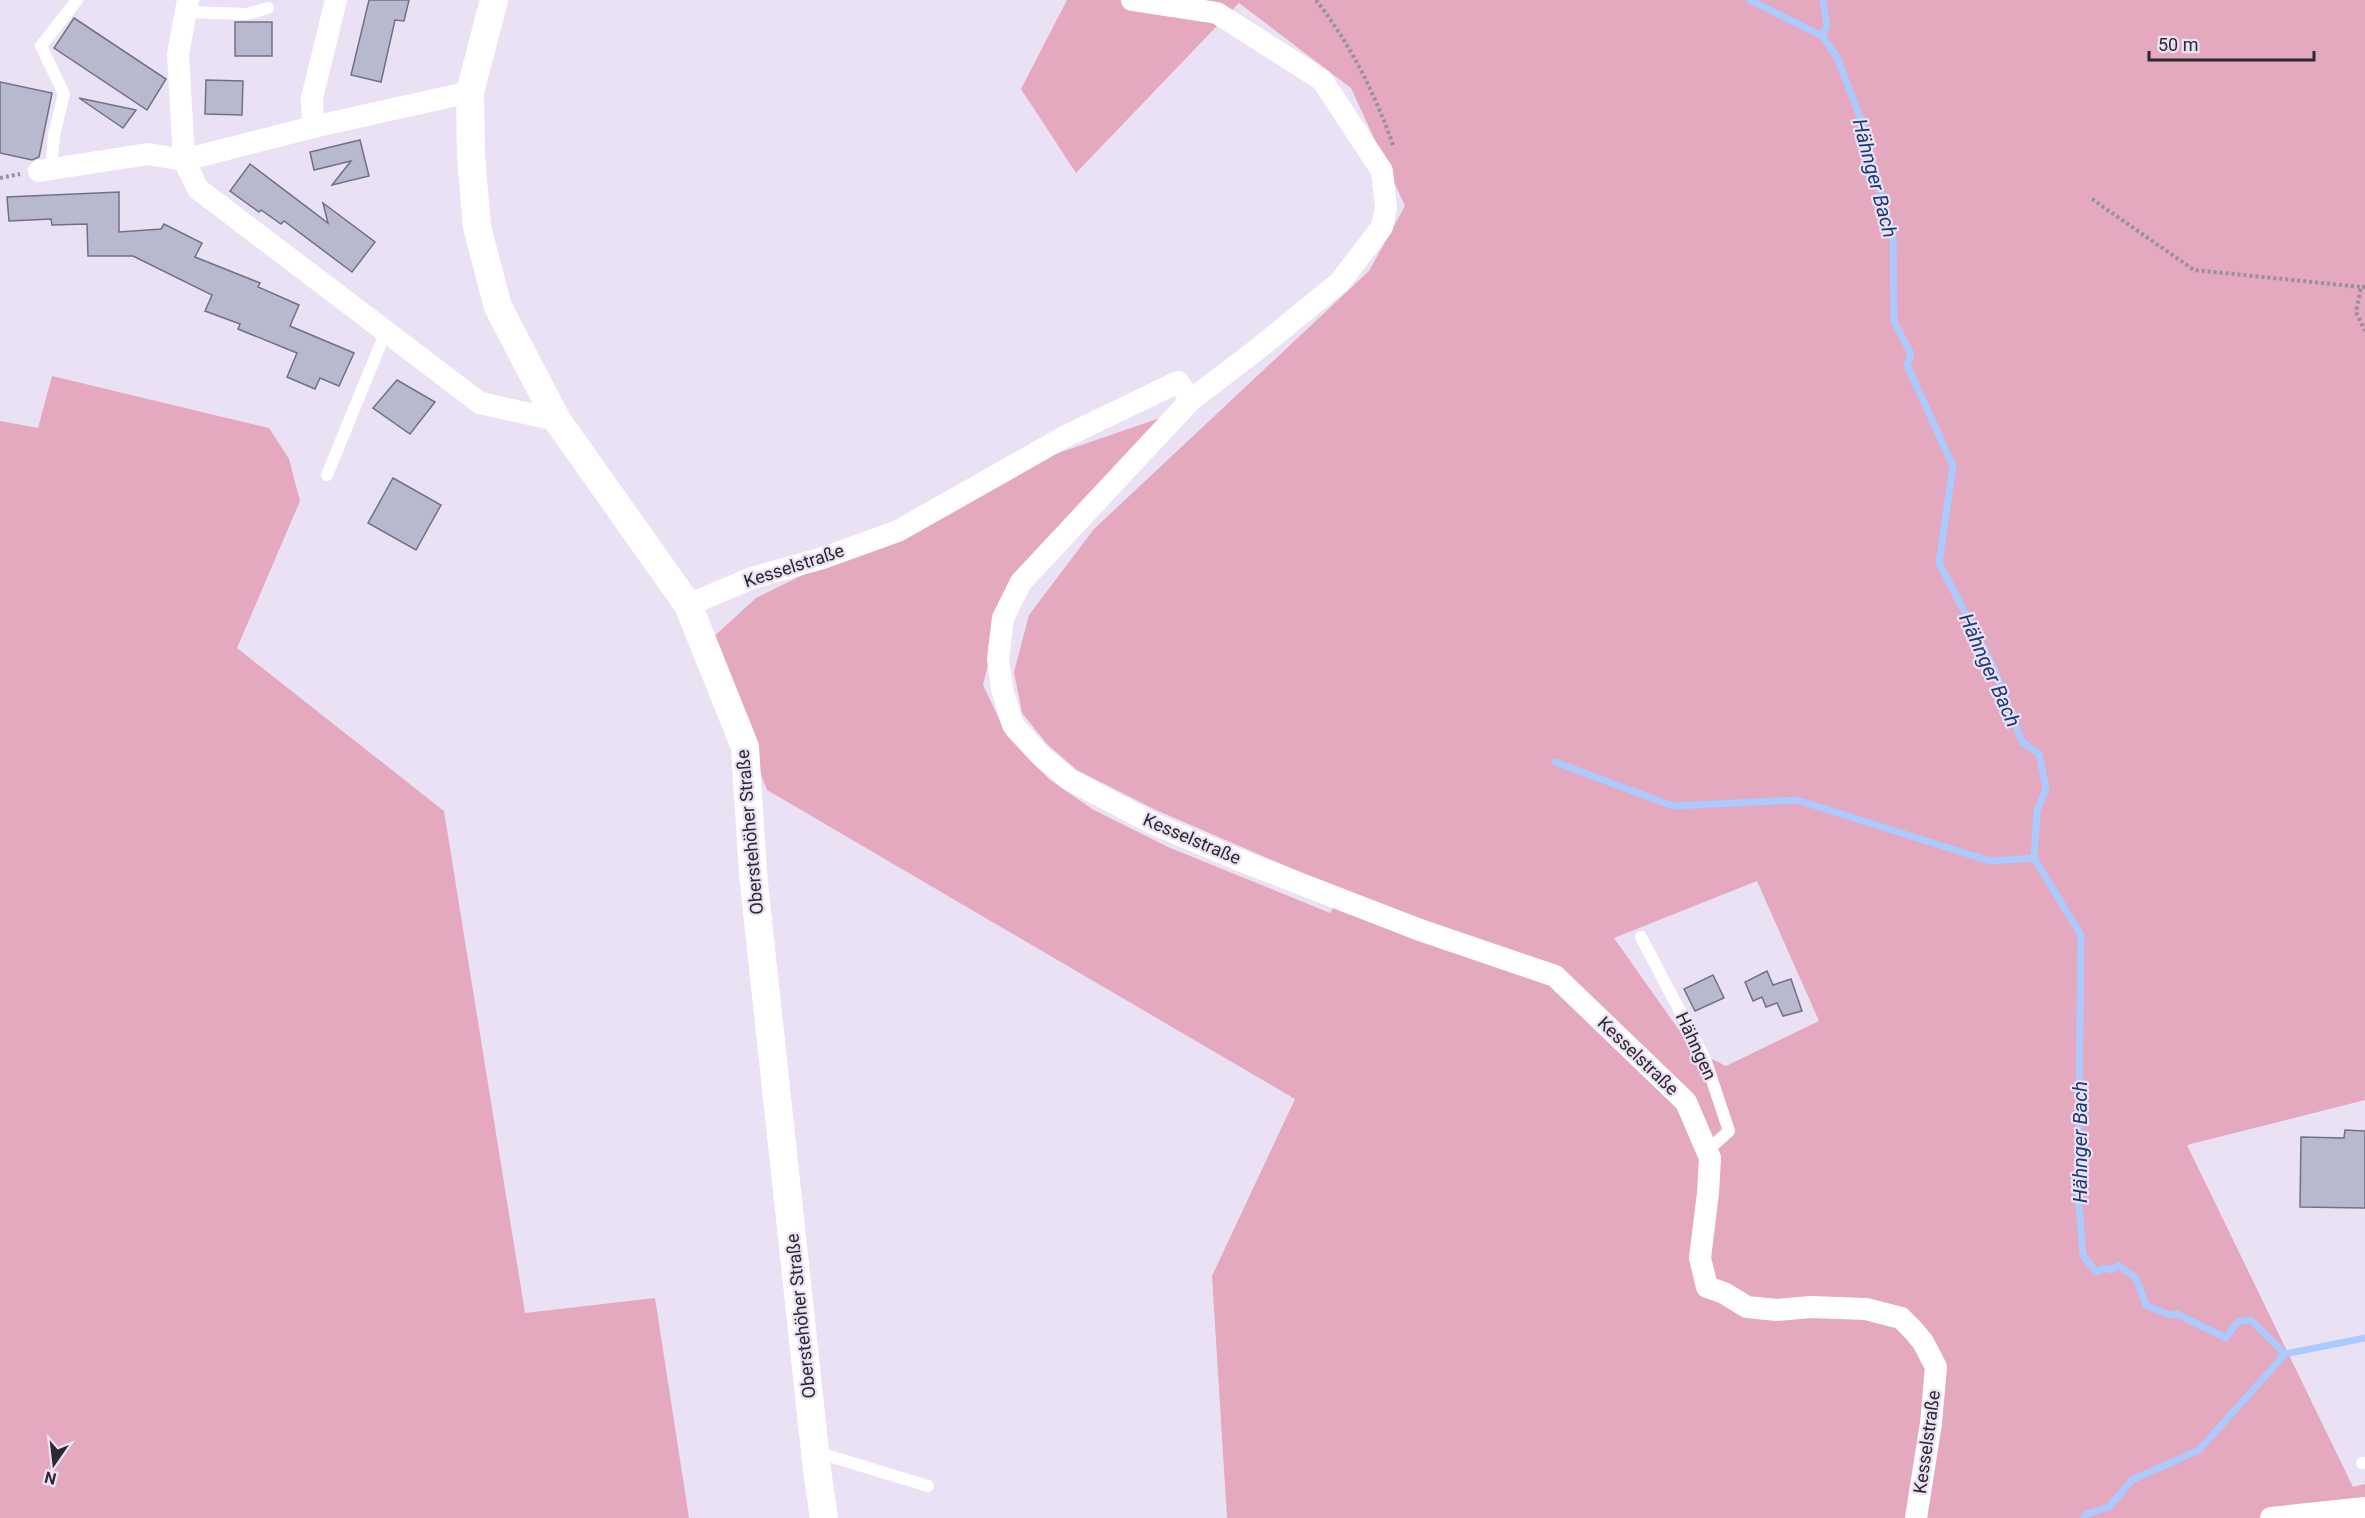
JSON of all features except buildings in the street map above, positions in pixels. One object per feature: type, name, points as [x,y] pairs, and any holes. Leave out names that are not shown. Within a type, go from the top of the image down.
[{"type":"street","points":[[313,127],[312,98],[336,0]]},
{"type":"street","name":"Oberstehöher Straße","points":[[494,0],[470,92],[471,155],[477,226],[498,307],[557,420],[688,604],[745,747],[753,874],[824,1518]]},
{"type":"street","points":[[1131,0],[1217,13],[1322,80],[1382,171],[1386,208],[1382,227],[1340,282],[1191,400]]},
{"type":"street","points":[[187,6],[178,54],[184,160],[198,189],[480,403],[557,420]]},
{"type":"street","points":[[45,170],[148,154],[184,160],[313,127],[470,92]]},
{"type":"street","name":"Kesselstraße","points":[[688,604],[752,578],[823,558],[898,531],[1064,438],[1178,382],[1191,400],[1021,582],[1003,618],[998,659],[1002,689],[1013,725],[1041,756],[1070,780],[1154,824],[1234,858],[1420,930],[1555,976],[1686,1102],[1710,1158],[1700,1258],[1707,1287],[1724,1293],[1747,1307],[1777,1310],[1811,1307],[1866,1309],[1884,1312],[1901,1318],[1923,1342],[1936,1367],[1931,1423],[1916,1518]]},
{"type":"street","points":[[2271,1518],[2365,1508]]},
{"type":"lane","points":[[45,170],[64,94],[41,46],[77,0]]},
{"type":"lane","points":[[187,6],[247,14],[268,8]]},
{"type":"lane","points":[[327,475],[386,331]]},
{"type":"lane","name":"Hähngen","points":[[1641,937],[1705,1059],[1730,1131],[1707,1151]]},
{"type":"lane","points":[[816,1452],[928,1486]]},
{"type":"path","points":[[1316,0],[1344,38],[1365,74],[1396,153]]},
{"type":"path","points":[[2092,200],[2194,270],[2363,287],[2356,312],[2365,331]]},
{"type":"shaded area","points":[[1067,0],[2365,0],[2365,1100],[2187,1145],[2353,1487],[2365,1484],[2365,1518],[1227,1518],[1212,1276],[1295,1099],[767,790],[710,640],[756,598],[1032,462],[1166,416],[1004,600],[983,685],[1007,736],[1049,779],[1092,809],[1168,847],[1330,913],[1344,891],[1156,810],[1077,770],[1047,744],[1022,713],[1014,672],[1029,615],[1094,529],[1369,271],[1405,206],[1351,88],[1239,3],[1076,173],[1021,89]],"holes":[[[1757,881],[1819,1021],[1726,1066],[1693,1050],[1614,938]]]},
{"type":"shaded area","points":[[52,376],[269,428],[289,459],[300,501],[237,648],[444,811],[525,1313],[655,1298],[689,1518],[0,1518],[0,421],[38,428]]},
{"type":"waterway","name":"Hähnger Bach","points":[[1750,0],[1822,36],[1837,57],[1860,117],[1893,238],[1894,321],[1911,354],[1907,365],[1953,466],[1939,563],[1993,666],[2022,742],[2039,754],[2046,788],[2037,811],[2034,858],[2081,935],[2078,1192],[2083,1255],[2096,1272],[2104,1268],[2111,1270],[2118,1265],[2136,1278],[2146,1305],[2169,1315],[2177,1314],[2226,1338],[2237,1322],[2251,1320],[2285,1354],[2365,1338]]},
{"type":"waterway","name":"Hähnger Bach","points":[[1822,36],[1827,26],[1823,0]]},
{"type":"waterway","points":[[1555,762],[1673,806],[1797,800],[1990,861],[2034,858]]},
{"type":"waterway","points":[[2083,1518],[2086,1514],[2109,1507],[2132,1480],[2199,1450],[2285,1354]]}]
